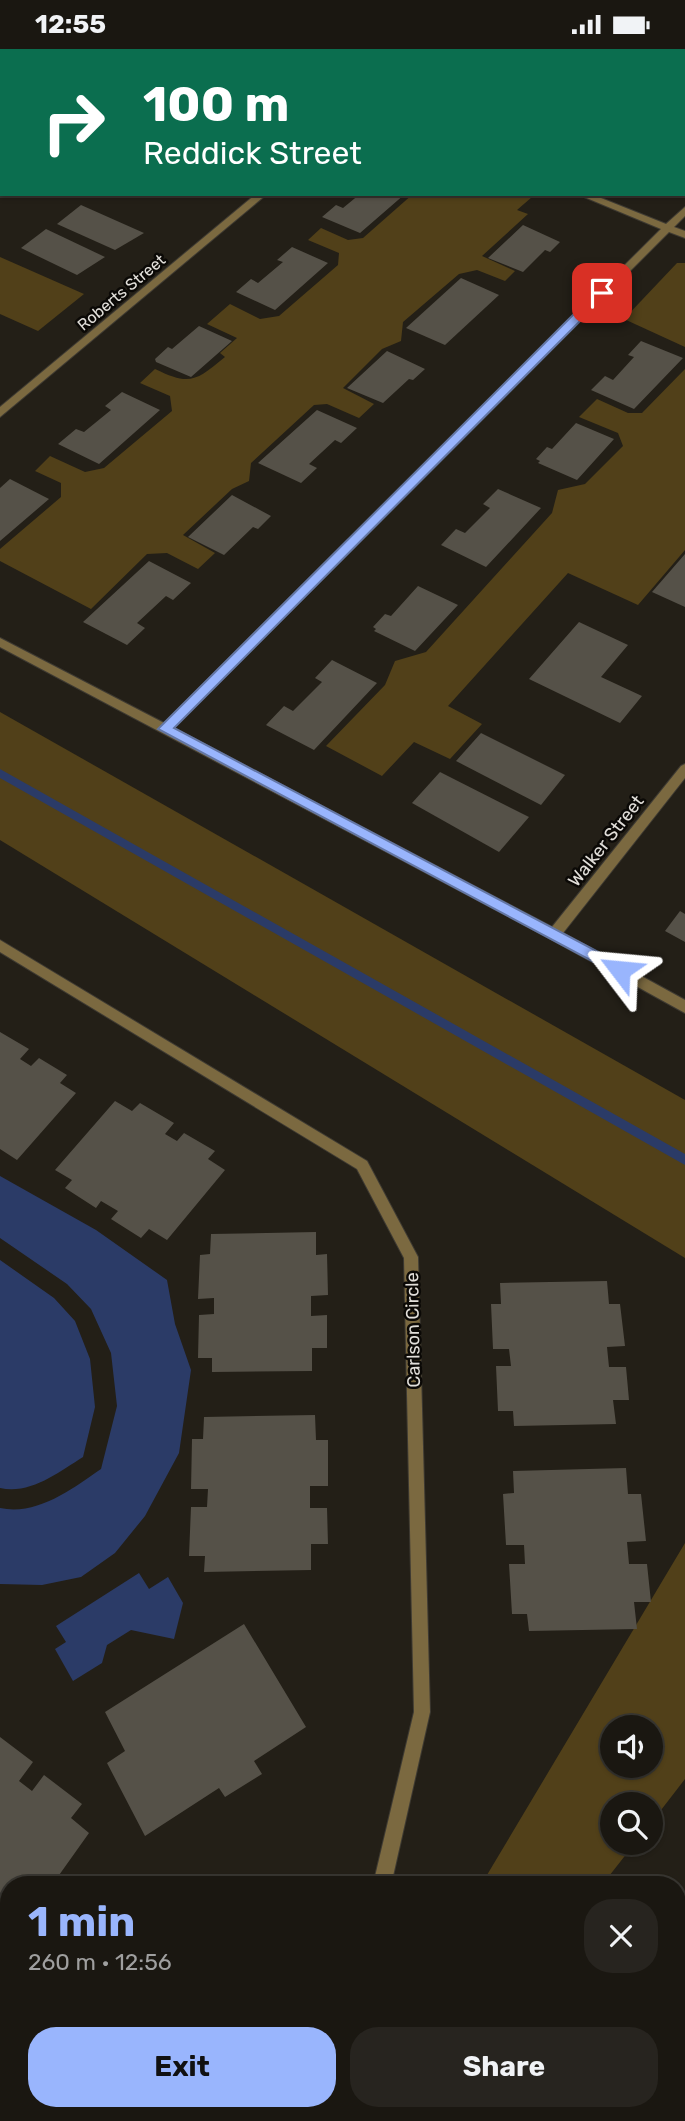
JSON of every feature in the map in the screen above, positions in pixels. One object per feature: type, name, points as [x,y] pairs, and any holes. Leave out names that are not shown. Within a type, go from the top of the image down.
[{"type":"street","name":"Roberts Street","points":[[0,414],[260,196]]},
{"type":"street","points":[[587,196],[685,235]]},
{"type":"street","points":[[165,729],[685,210]]},
{"type":"street","points":[[0,642],[554,934],[685,1007]]},
{"type":"street","name":"Walker Street","points":[[554,934],[685,769]]},
{"type":"street","name":"Carlson Circle","points":[[0,945],[362,1165],[411,1257],[422,1712],[384,1876]]},
{"type":"shaded area","points":[[411,196],[532,197],[517,210],[528,214],[482,256],[515,271],[505,281],[477,270],[459,274],[403,322],[401,341],[382,349],[343,388],[374,404],[359,418],[327,404],[314,405],[251,463],[249,481],[232,489],[183,535],[215,553],[198,569],[167,553],[147,554],[91,609],[0,561],[0,549],[61,497],[61,483],[35,471],[50,456],[85,472],[104,468],[172,411],[170,396],[140,383],[155,369],[177,378],[192,378],[207,371],[225,357],[220,353],[237,338],[207,324],[230,304],[260,319],[279,316],[338,265],[339,253],[308,240],[321,228],[348,240],[363,238]]},
{"type":"shaded area","points":[[0,257],[84,294],[38,331],[0,314]]},
{"type":"shaded area","points":[[677,263],[685,263],[685,347],[624,319]]},
{"type":"shaded area","points":[[685,369],[685,550],[638,605],[568,573],[448,706],[482,724],[450,759],[414,742],[382,776],[326,746],[385,685],[395,661],[426,652],[552,513],[558,490],[585,484],[623,446],[618,433],[579,417],[597,399],[628,413],[642,413]]},
{"type":"shaded area","points":[[0,712],[685,1100],[685,1258],[0,840]]},
{"type":"shaded area","points":[[685,1543],[685,1779],[663,1807],[663,1792],[600,1792],[600,1855],[626,1855],[609,1876],[486,1876]]},
{"type":"water","points":[[0,1176],[96,1230],[167,1280],[175,1324],[191,1370],[179,1453],[145,1516],[115,1553],[81,1577],[42,1585],[0,1584],[0,1508],[27,1508],[54,1499],[101,1469],[117,1406],[111,1353],[91,1309],[67,1284],[0,1238]]},
{"type":"water","points":[[0,1260],[54,1298],[75,1321],[90,1359],[95,1407],[83,1457],[44,1481],[11,1489],[0,1488]]},
{"type":"water","points":[[139,1573],[149,1589],[168,1577],[183,1603],[174,1639],[131,1630],[107,1645],[102,1663],[73,1681],[55,1649],[66,1642],[56,1626]]},
{"type":"building","points":[[358,196],[403,196],[360,233],[322,217],[336,205],[343,208]]},
{"type":"building","points":[[81,205],[144,233],[115,250],[57,224]]},
{"type":"building","points":[[523,225],[560,242],[550,252],[545,250],[523,272],[488,258]]},
{"type":"building","points":[[46,229],[105,257],[77,275],[21,248]]},
{"type":"building","points":[[292,247],[328,263],[275,310],[236,292],[251,279],[258,283],[283,262],[277,260]]},
{"type":"building","points":[[461,278],[499,295],[445,345],[406,328]]},
{"type":"building","points":[[199,326],[232,341],[191,377],[156,362],[155,359],[168,347],[172,349]]},
{"type":"building","points":[[641,341],[683,358],[634,409],[591,390],[605,376],[613,380],[634,357],[628,355]]},
{"type":"building","points":[[387,351],[425,369],[413,380],[409,379],[383,403],[347,388]]},
{"type":"building","points":[[122,392],[160,410],[99,464],[58,444],[76,429],[84,432],[111,410],[105,406]]},
{"type":"building","points":[[317,410],[357,428],[341,443],[335,440],[309,464],[317,468],[301,483],[258,463]]},
{"type":"building","points":[[576,423],[614,439],[577,480],[538,463],[540,461],[536,459],[547,447],[552,449]]},
{"type":"building","points":[[10,479],[49,499],[0,541],[0,488]]},
{"type":"building","points":[[498,489],[541,508],[486,567],[441,545],[456,529],[465,533],[490,508],[483,504]]},
{"type":"building","points":[[232,495],[271,516],[258,529],[253,527],[224,555],[188,537]]},
{"type":"building","points":[[685,554],[685,607],[652,592]]},
{"type":"building","points":[[149,561],[191,583],[173,600],[166,596],[137,623],[145,628],[127,645],[83,622]]},
{"type":"building","points":[[418,586],[458,605],[415,651],[374,631],[376,629],[373,627],[385,614],[391,616]]},
{"type":"building","points":[[579,622],[628,645],[601,677],[642,696],[620,723],[529,679]]},
{"type":"building","points":[[332,660],[377,683],[314,750],[266,725],[284,706],[293,711],[322,682],[315,678]]},
{"type":"building","points":[[481,733],[565,775],[541,805],[456,761]]},
{"type":"building","points":[[440,772],[529,817],[499,852],[412,803]]},
{"type":"building","points":[[680,911],[685,914],[685,942],[665,931]]},
{"type":"building","points":[[0,1032],[29,1049],[20,1059],[31,1066],[39,1058],[67,1075],[60,1083],[76,1093],[17,1160],[0,1149]]},
{"type":"building","points":[[115,1101],[132,1111],[140,1103],[174,1123],[165,1134],[177,1141],[184,1133],[215,1151],[208,1159],[225,1170],[167,1240],[149,1229],[141,1238],[111,1219],[118,1211],[101,1201],[96,1208],[65,1188],[72,1180],[55,1170]]},
{"type":"building","points":[[316,1232],[316,1255],[327,1254],[328,1295],[311,1296],[311,1316],[327,1315],[327,1348],[312,1348],[312,1371],[212,1372],[212,1358],[198,1358],[199,1315],[214,1314],[214,1298],[198,1299],[200,1255],[210,1254],[211,1234]]},
{"type":"building","points":[[607,1281],[609,1304],[620,1304],[625,1346],[607,1347],[609,1367],[626,1367],[629,1400],[613,1400],[616,1424],[514,1426],[513,1411],[498,1411],[496,1366],[511,1366],[509,1349],[493,1349],[491,1304],[501,1304],[500,1283]]},
{"type":"building","points":[[315,1415],[316,1440],[328,1440],[328,1486],[310,1486],[310,1508],[327,1508],[328,1544],[311,1544],[311,1570],[204,1572],[205,1556],[189,1556],[191,1507],[207,1507],[208,1489],[191,1489],[192,1439],[203,1439],[204,1417]]},
{"type":"building","points":[[626,1468],[628,1494],[641,1494],[646,1541],[627,1542],[629,1564],[647,1564],[651,1602],[634,1602],[637,1629],[529,1631],[527,1614],[512,1614],[509,1564],[525,1564],[524,1545],[506,1545],[503,1494],[514,1493],[513,1471]]},
{"type":"building","points":[[244,1624],[306,1727],[254,1761],[262,1774],[225,1797],[219,1788],[145,1836],[107,1763],[125,1751],[105,1712]]},
{"type":"building","points":[[0,1737],[33,1762],[19,1781],[32,1791],[44,1775],[82,1804],[71,1818],[89,1833],[58,1876],[0,1876]]},
{"type":"waterway","points":[[0,773],[685,1160]]},
{"type":"route","points":[[602,293],[165,729],[620,970]]}]
